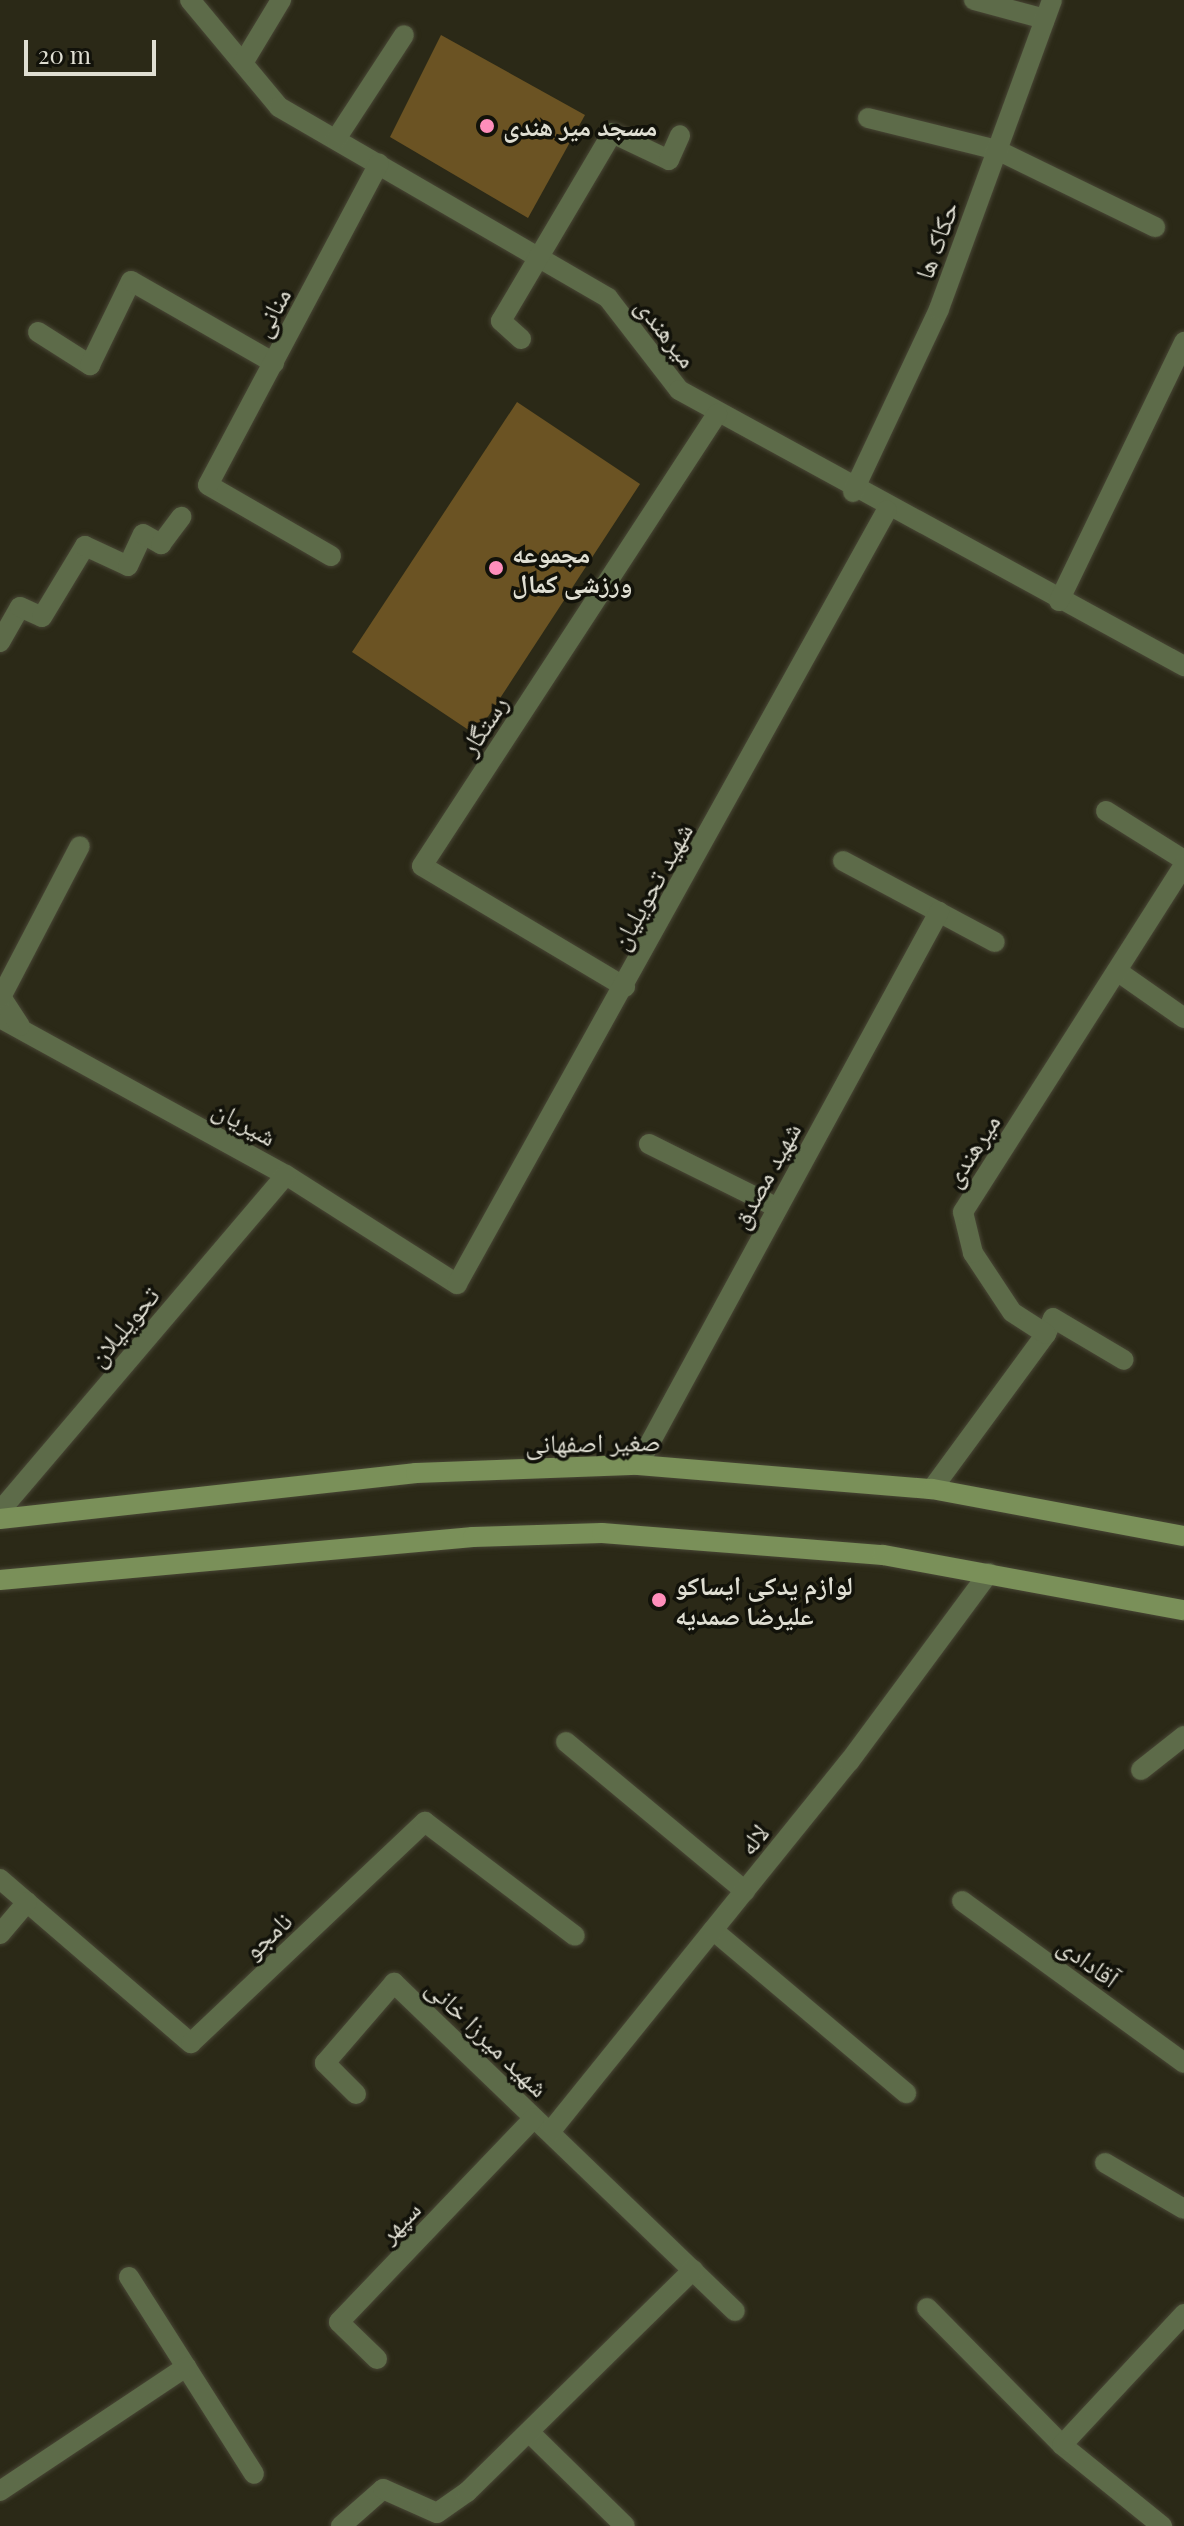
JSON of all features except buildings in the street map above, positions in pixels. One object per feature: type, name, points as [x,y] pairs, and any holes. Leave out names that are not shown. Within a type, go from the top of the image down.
[{"type":"main road","name":"صغیر اصفهانی","points":[[0,1519],[416,1473],[638,1465],[932,1489],[1184,1536]]},
{"type":"main road","points":[[0,1580],[473,1537],[602,1533],[853,1552],[989,1573],[1184,1610]]},
{"type":"street","name":"میرهندی","points":[[190,0],[279,107],[542,256],[608,298],[679,390],[853,492],[1184,666]]},
{"type":"street","points":[[243,63],[281,0]]},
{"type":"street","points":[[974,0],[1049,10]]},
{"type":"street","name":"حکاک ها","points":[[853,492],[939,309],[1049,10]]},
{"type":"street","points":[[336,139],[404,35]]},
{"type":"street","points":[[868,118],[997,150],[1155,227]]},
{"type":"street","points":[[521,339],[501,321],[612,133],[669,160],[680,135]]},
{"type":"street","name":"منانی","points":[[331,556],[208,485],[379,164]]},
{"type":"street","points":[[38,332],[90,365],[131,281],[274,363]]},
{"type":"street","points":[[1059,601],[1184,342]]},
{"type":"street","name":"رستگار","points":[[625,987],[422,866],[717,414]]},
{"type":"street","name":"شهید تحویلیان","points":[[457,1284],[625,987],[887,510]]},
{"type":"street","points":[[0,642],[20,607],[42,617],[85,546],[128,566],[143,534],[161,544],[181,517]]},
{"type":"street","points":[[1106,811],[1184,862]]},
{"type":"street","points":[[20,1026],[1,997],[80,846]]},
{"type":"street","points":[[843,861],[995,942]]},
{"type":"street","name":"میرهندی","points":[[1046,1334],[1012,1312],[973,1253],[963,1212],[1184,862]]},
{"type":"street","name":"شهید مصدق","points":[[638,1465],[939,912]]},
{"type":"street","points":[[1117,971],[1184,1018]]},
{"type":"street","name":"شیریان","points":[[0,1018],[20,1026],[286,1175],[457,1284]]},
{"type":"street","points":[[649,1144],[776,1207]]},
{"type":"street","name":"تحویلیلان","points":[[0,1511],[286,1175]]},
{"type":"street","points":[[932,1489],[1046,1334],[1053,1318],[1124,1360]]},
{"type":"street","name":"لاله","points":[[550,2132],[745,1891],[989,1573]]},
{"type":"street","points":[[1141,1770],[1184,1736]]},
{"type":"street","points":[[566,1742],[745,1891]]},
{"type":"street","name":"نامجو","points":[[0,1879],[191,2043],[425,1822],[575,1936]]},
{"type":"street","name":"آقادادی","points":[[962,1901],[1184,2063]]},
{"type":"street","points":[[0,1934],[27,1902]]},
{"type":"street","points":[[713,1930],[906,2093]]},
{"type":"street","name":"شهید میرزا خانی","points":[[356,2094],[325,2063],[394,1983],[735,2311]]},
{"type":"street","name":"سپهر","points":[[377,2359],[339,2322],[534,2118]]},
{"type":"street","points":[[1105,2163],[1184,2209]]},
{"type":"street","points":[[341,2526],[383,2489],[437,2513],[529,2432],[693,2270]]},
{"type":"street","points":[[129,2277],[254,2474]]},
{"type":"street","points":[[927,2308],[1062,2445],[1162,2526]]},
{"type":"street","points":[[1062,2445],[1184,2314]]},
{"type":"street","points":[[0,2491],[186,2367]]},
{"type":"street","points":[[529,2432],[625,2526]]},
{"type":"place","name":"مسجد میر هندی","points":[[487,126]]},
{"type":"place","name":"مجموعه ورزشی کمال","points":[[496,568]]},
{"type":"place","name":"لوازم یدکی ایساکو علیرضا صمدیه","points":[[659,1600]]}]
